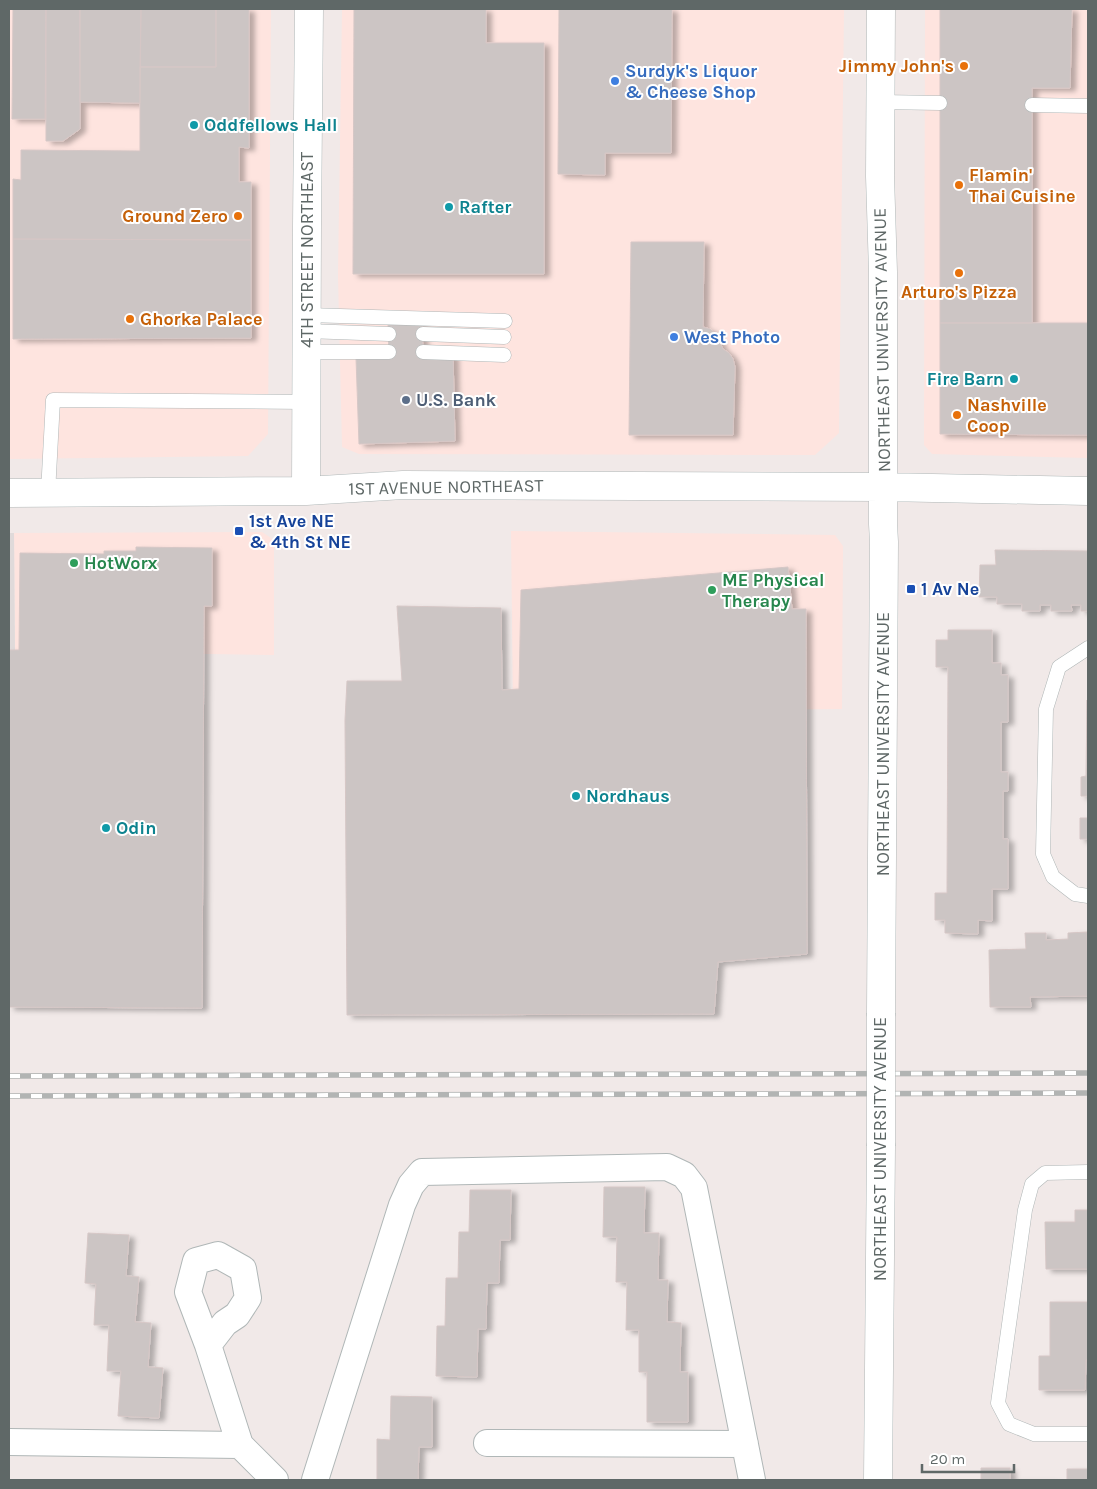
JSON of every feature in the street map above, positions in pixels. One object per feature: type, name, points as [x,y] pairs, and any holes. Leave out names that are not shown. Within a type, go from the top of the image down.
[{"type":"main road","name":"4TH STREET NORTHEAST","points":[[306,491],[309,9]]},
{"type":"main road","name":"NORTHEAST UNIVERSITY AVENUE","points":[[878,1480],[882,1146],[884,487],[883,272],[880,176],[881,9]]},
{"type":"main road","name":"1ST AVENUE NORTHEAST","points":[[9,493],[306,491],[403,485],[884,487],[1088,491]]},
{"type":"street","points":[[315,1480],[402,1205],[411,1185],[422,1172],[667,1167],[684,1175],[694,1188],[752,1480]]},
{"type":"street","points":[[208,1345],[240,1445],[275,1480]]},
{"type":"street","points":[[9,1442],[240,1445]]},
{"type":"street","points":[[487,1443],[745,1444]]},
{"type":"lane","points":[[880,102],[940,103]]},
{"type":"lane","points":[[1032,105],[1088,106]]},
{"type":"lane","points":[[306,333],[505,321]]},
{"type":"lane","points":[[306,333],[388,334]]},
{"type":"lane","points":[[306,333],[389,352]]},
{"type":"lane","points":[[423,334],[504,336]]},
{"type":"lane","points":[[423,352],[504,355]]},
{"type":"lane","points":[[48,493],[53,400],[306,402]]},
{"type":"lane","points":[[1088,648],[1059,667],[1046,709],[1043,854],[1052,877],[1074,894],[1088,896]]},
{"type":"lane","points":[[1088,1172],[1045,1172],[1032,1184],[1025,1210],[998,1402],[1009,1424],[1034,1434],[1088,1434]]},
{"type":"shaded area","points":[[9,9],[271,9],[268,434],[248,456],[9,459]]},
{"type":"shaded area","points":[[342,9],[844,9],[839,433],[815,455],[359,454],[342,447],[338,275]]},
{"type":"shaded area","points":[[925,9],[1088,9],[1088,458],[932,454],[924,445]]},
{"type":"shaded area","points":[[511,531],[835,535],[843,546],[842,709],[513,712]]},
{"type":"shaded area","points":[[262,532],[274,540],[274,655],[15,651],[14,533]]},
{"type":"shaded area","points":[[9,533],[14,533],[15,651],[9,651]]},
{"type":"building","points":[[13,9],[46,9],[45,119],[12,119]]},
{"type":"building","points":[[46,9],[80,9],[80,129],[63,141],[46,141]]},
{"type":"building","points":[[80,9],[141,9],[140,103],[80,102]]},
{"type":"building","points":[[141,9],[216,9],[216,67],[140,67]]},
{"type":"building","name":"Oddfellows Hall","points":[[216,9],[249,9],[249,148],[239,147],[239,182],[251,182],[251,240],[13,239],[13,179],[21,180],[21,150],[140,151],[140,67],[216,67]]},
{"type":"building","name":"Rafter","points":[[354,9],[486,9],[486,43],[544,43],[544,274],[353,274]]},
{"type":"building","name":"Surdyk's Liquor & Cheese Shop","points":[[559,9],[672,9],[671,153],[605,153],[605,175],[558,174]]},
{"type":"building","points":[[940,9],[1072,9],[1070,88],[1032,88],[1032,323],[940,323]]},
{"type":"building","points":[[13,239],[251,240],[251,338],[13,339]]},
{"type":"building","name":"West Photo","points":[[631,242],[704,242],[703,327],[715,333],[723,349],[733,359],[735,367],[733,435],[629,435]]},
{"type":"building","name":"U.S. Bank","points":[[388,323],[422,323],[423,354],[453,353],[455,441],[359,444],[356,358],[389,357]]},
{"type":"building","name":"Fire Barn","points":[[940,323],[1088,323],[1088,435],[940,434]]},
{"type":"building","name":"Odin","points":[[136,547],[212,548],[212,606],[204,606],[202,1008],[9,1007],[9,650],[19,650],[20,553],[104,554],[104,551],[136,551]]},
{"type":"building","points":[[995,550],[1088,551],[1088,611],[1081,611],[1081,605],[1071,605],[1072,611],[1051,611],[1051,605],[1040,605],[1040,611],[1022,611],[1022,604],[997,604],[997,597],[979,597],[980,565],[996,565]]},
{"type":"building","name":"Nordhaus","points":[[788,567],[792,609],[806,609],[807,954],[718,962],[714,1014],[347,1015],[345,720],[347,681],[402,681],[397,606],[501,608],[502,690],[519,689],[521,590]]},
{"type":"building","points":[[948,630],[992,630],[992,663],[1001,663],[1001,675],[1008,675],[1008,722],[1001,722],[1001,772],[1008,772],[1008,791],[1003,791],[1003,839],[1008,839],[1008,889],[992,889],[992,921],[978,920],[978,934],[945,933],[945,920],[935,920],[935,893],[947,893],[948,667],[936,667],[936,640],[948,640]]},
{"type":"building","points":[[1087,700],[1088,796],[1081,796],[1081,777],[1086,776]]},
{"type":"building","points":[[1080,818],[1088,818],[1088,839],[1080,839]]},
{"type":"building","points":[[1087,932],[1088,996],[1030,997],[1031,1007],[990,1007],[989,950],[1026,949],[1025,933],[1046,933],[1046,940],[1068,939],[1068,933]]},
{"type":"building","points":[[604,1187],[645,1187],[644,1233],[659,1233],[658,1280],[668,1280],[667,1322],[681,1323],[680,1372],[688,1372],[688,1422],[647,1422],[647,1372],[639,1372],[639,1330],[626,1330],[627,1282],[616,1282],[617,1237],[603,1237]]},
{"type":"building","points":[[470,1190],[511,1190],[510,1240],[500,1240],[499,1283],[487,1283],[486,1329],[478,1329],[477,1377],[436,1376],[437,1326],[445,1326],[446,1278],[458,1278],[459,1232],[469,1232]]},
{"type":"building","points":[[1075,1210],[1088,1210],[1088,1269],[1046,1269],[1045,1222],[1075,1222]]},
{"type":"building","points":[[88,1233],[129,1235],[126,1276],[139,1277],[135,1322],[151,1323],[148,1367],[163,1368],[159,1418],[118,1416],[121,1371],[107,1371],[109,1325],[94,1325],[96,1284],[85,1283]]},
{"type":"building","points":[[1050,1302],[1088,1302],[1088,1360],[1086,1360],[1085,1390],[1039,1390],[1039,1356],[1050,1356]]},
{"type":"building","points":[[391,1396],[432,1397],[432,1447],[419,1447],[418,1480],[377,1480],[377,1439],[390,1440]]},
{"type":"building","points":[[981,1468],[1010,1468],[1010,1480],[981,1480]]},
{"type":"building","points":[[1067,1469],[1088,1469],[1088,1480],[1067,1480]]},
{"type":"railway","points":[[9,1076],[1088,1073]]},
{"type":"railway","points":[[9,1096],[1088,1093]]},
{"type":"place","name":"Jimmy John's","points":[[964,66]]},
{"type":"place","name":"Surdyk's Liquor & Cheese Shop","points":[[615,81]]},
{"type":"place","name":"Oddfellows Hall","points":[[194,125]]},
{"type":"place","name":"Flamin' Thai Cuisine","points":[[959,185]]},
{"type":"place","name":"Rafter","points":[[449,207]]},
{"type":"place","name":"Ground Zero","points":[[238,216]]},
{"type":"place","name":"Arturo's Pizza","points":[[959,273]]},
{"type":"place","name":"Ghorka Palace","points":[[130,319]]},
{"type":"place","name":"West Photo","points":[[674,337]]},
{"type":"place","name":"Fire Barn","points":[[1014,379]]},
{"type":"place","name":"U.S. Bank","points":[[406,400]]},
{"type":"place","name":"Nashville Coop","points":[[957,415]]},
{"type":"place","name":"1st Ave NE & 4th St NE","points":[[239,531]]},
{"type":"place","name":"HotWorx","points":[[74,563]]},
{"type":"place","name":"1 Av Ne","points":[[911,589]]},
{"type":"place","name":"ME Physical Therapy","points":[[712,590]]},
{"type":"place","name":"Nordhaus","points":[[576,796]]},
{"type":"place","name":"Odin","points":[[106,828]]}]
